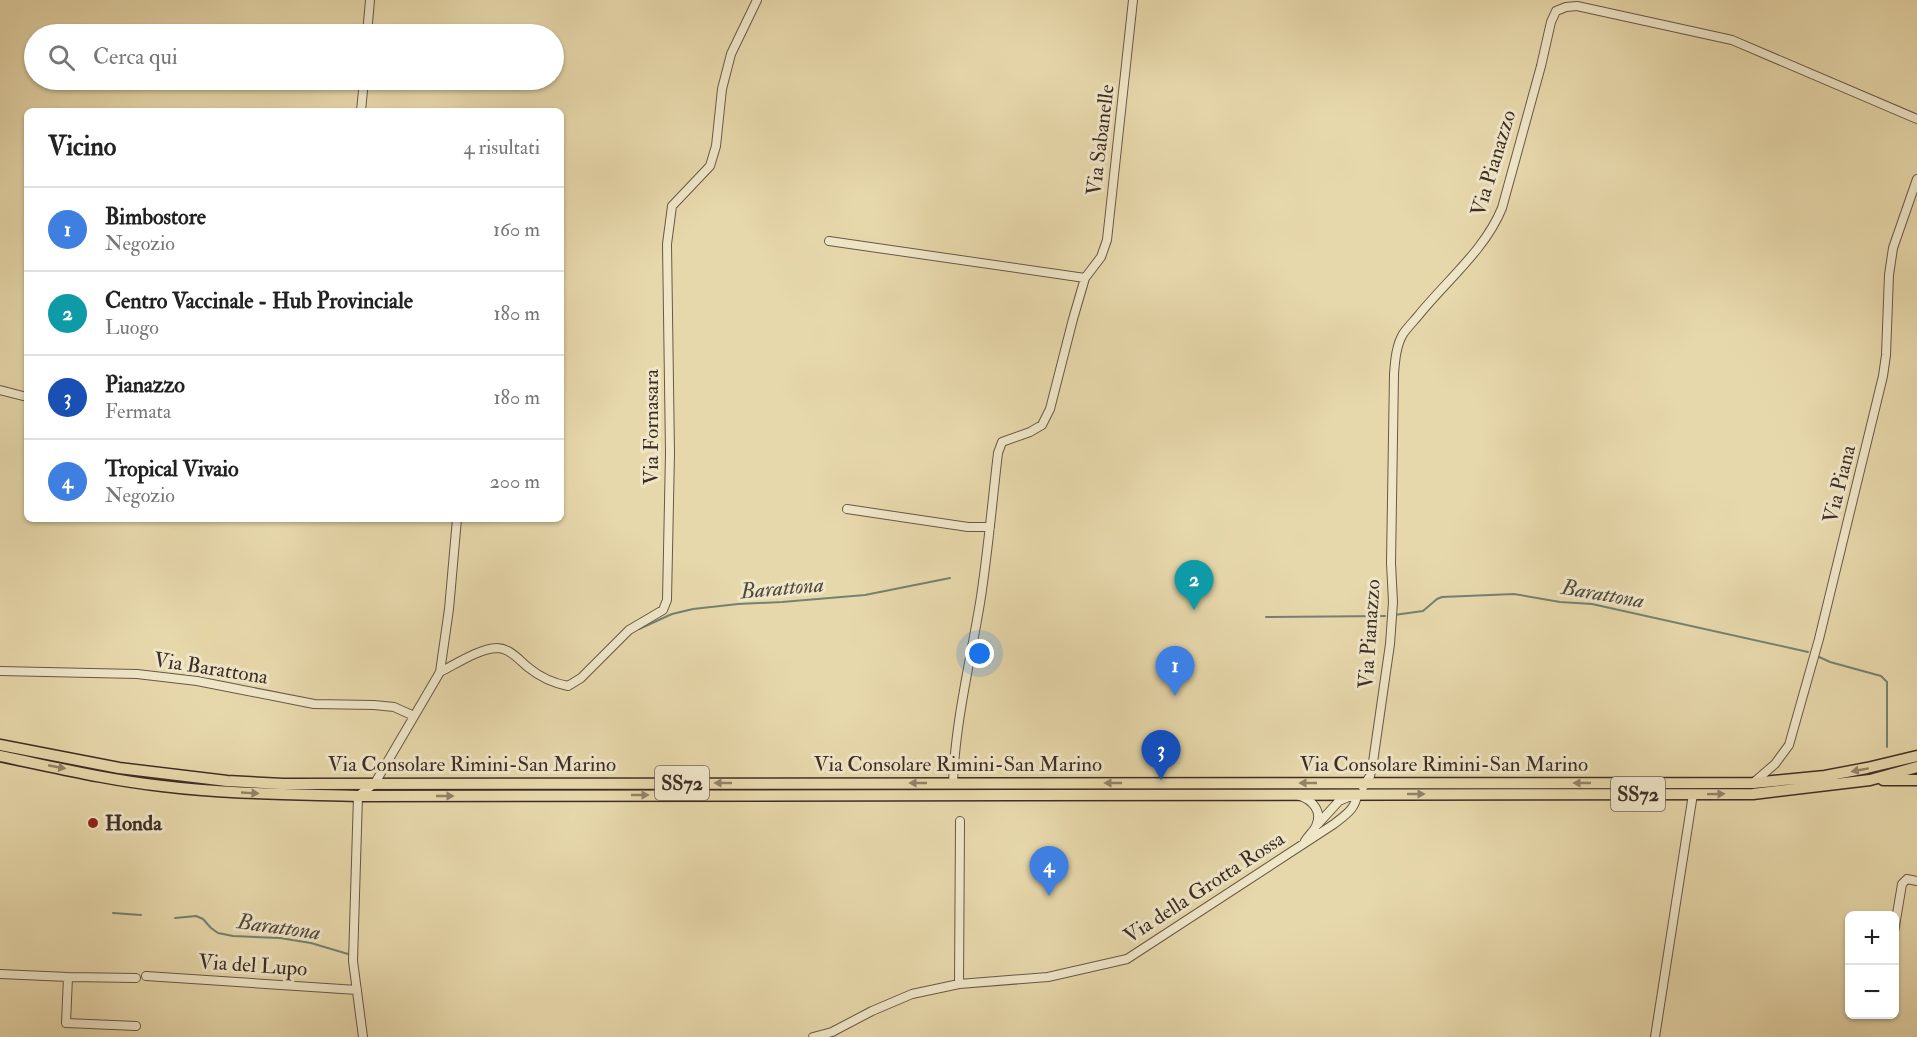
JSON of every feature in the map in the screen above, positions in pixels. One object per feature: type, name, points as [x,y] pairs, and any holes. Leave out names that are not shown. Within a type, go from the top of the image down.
[{"type":"main road","name":"Via Consolare Rimini-San Marino","points":[[0,745],[119,768],[206,779],[283,784],[1753,783],[1825,776],[1917,756]]},
{"type":"main road","name":"Via Consolare Rimini-San Marino","points":[[0,756],[160,786],[224,792],[358,796],[1753,794],[1870,780],[1917,767]]},
{"type":"main road","points":[[1870,780],[1917,780]]},
{"type":"street","points":[[368,24],[370,0]]},
{"type":"street","name":"Via Fornasara","points":[[440,672],[481,651],[500,648],[517,657],[530,669],[553,683],[568,686],[581,678],[629,630],[663,610],[668,600],[670,453],[667,244],[672,206],[710,166],[717,146],[722,89],[731,54],[757,0]]},
{"type":"street","name":"Via Sabanelle","points":[[953,783],[961,714],[980,602],[998,453],[1002,442],[1042,425],[1050,409],[1085,278],[1101,257],[1107,240],[1133,0]]},
{"type":"street","name":"Via Pianazzo","points":[[1366,783],[1370,776],[1390,644],[1393,602],[1391,563],[1394,374],[1397,350],[1403,335],[1482,243],[1496,223],[1541,66],[1551,22],[1556,11],[1577,6],[1732,40],[1917,119]]},
{"type":"street","points":[[362,108],[363,90]]},
{"type":"street","name":"Via Piana","points":[[1753,783],[1775,764],[1790,745],[1819,639],[1883,376],[1889,275],[1893,248],[1917,179]]},
{"type":"street","points":[[829,241],[1085,278]]},
{"type":"street","points":[[0,390],[24,396]]},
{"type":"street","points":[[847,509],[968,527],[990,527]]},
{"type":"street","points":[[363,1037],[353,961],[358,796],[375,783],[440,672],[449,609],[457,522]]},
{"type":"street","name":"Via Barattona","points":[[0,671],[136,674],[197,681],[314,704],[394,707],[414,716]]},
{"type":"street","points":[[1357,794],[1366,783]]},
{"type":"street","points":[[1295,794],[1312,802],[1317,810],[1316,826]]},
{"type":"street","name":"Via della Grotta Rossa","points":[[813,1037],[833,1034],[873,1011],[912,994],[959,984],[1048,977],[1127,959],[1315,837],[1352,810],[1357,802],[1357,794],[1339,801],[1303,844]]},
{"type":"street","points":[[1655,1037],[1694,794]]},
{"type":"street","points":[[959,984],[960,820]]},
{"type":"street","points":[[1898,911],[1902,884],[1907,879],[1917,882]]},
{"type":"street","points":[[0,974],[136,978]]},
{"type":"street","name":"Via del Lupo","points":[[147,976],[357,990]]},
{"type":"street","points":[[68,977],[66,1023],[136,1026]]},
{"type":"waterway","name":"Barattona","points":[[639,629],[672,614],[693,609],[865,595],[950,578]]},
{"type":"waterway","name":"Barattona","points":[[1394,615],[1423,611],[1442,597],[1514,594],[1560,602],[1592,604],[1808,652]]},
{"type":"waterway","name":"Barattona","points":[[1266,617],[1385,616]]},
{"type":"waterway","name":"Barattona","points":[[1817,656],[1830,662],[1881,676],[1887,682],[1887,747]]},
{"type":"waterway","name":"Barattona","points":[[113,913],[141,915]]},
{"type":"waterway","name":"Barattona","points":[[175,918],[196,916],[203,919],[218,933],[311,943],[348,954]]},
{"type":"place","name":"Centro Vaccinale - Hub Provinciale","points":[[1194,610]]},
{"type":"place","name":"Bimbostore","points":[[1175,696]]},
{"type":"place","name":"Pianazzo","points":[[1161,780]]},
{"type":"place","name":"Honda","points":[[93,823]]},
{"type":"place","name":"Tropical Vivaio","points":[[1049,896]]}]
